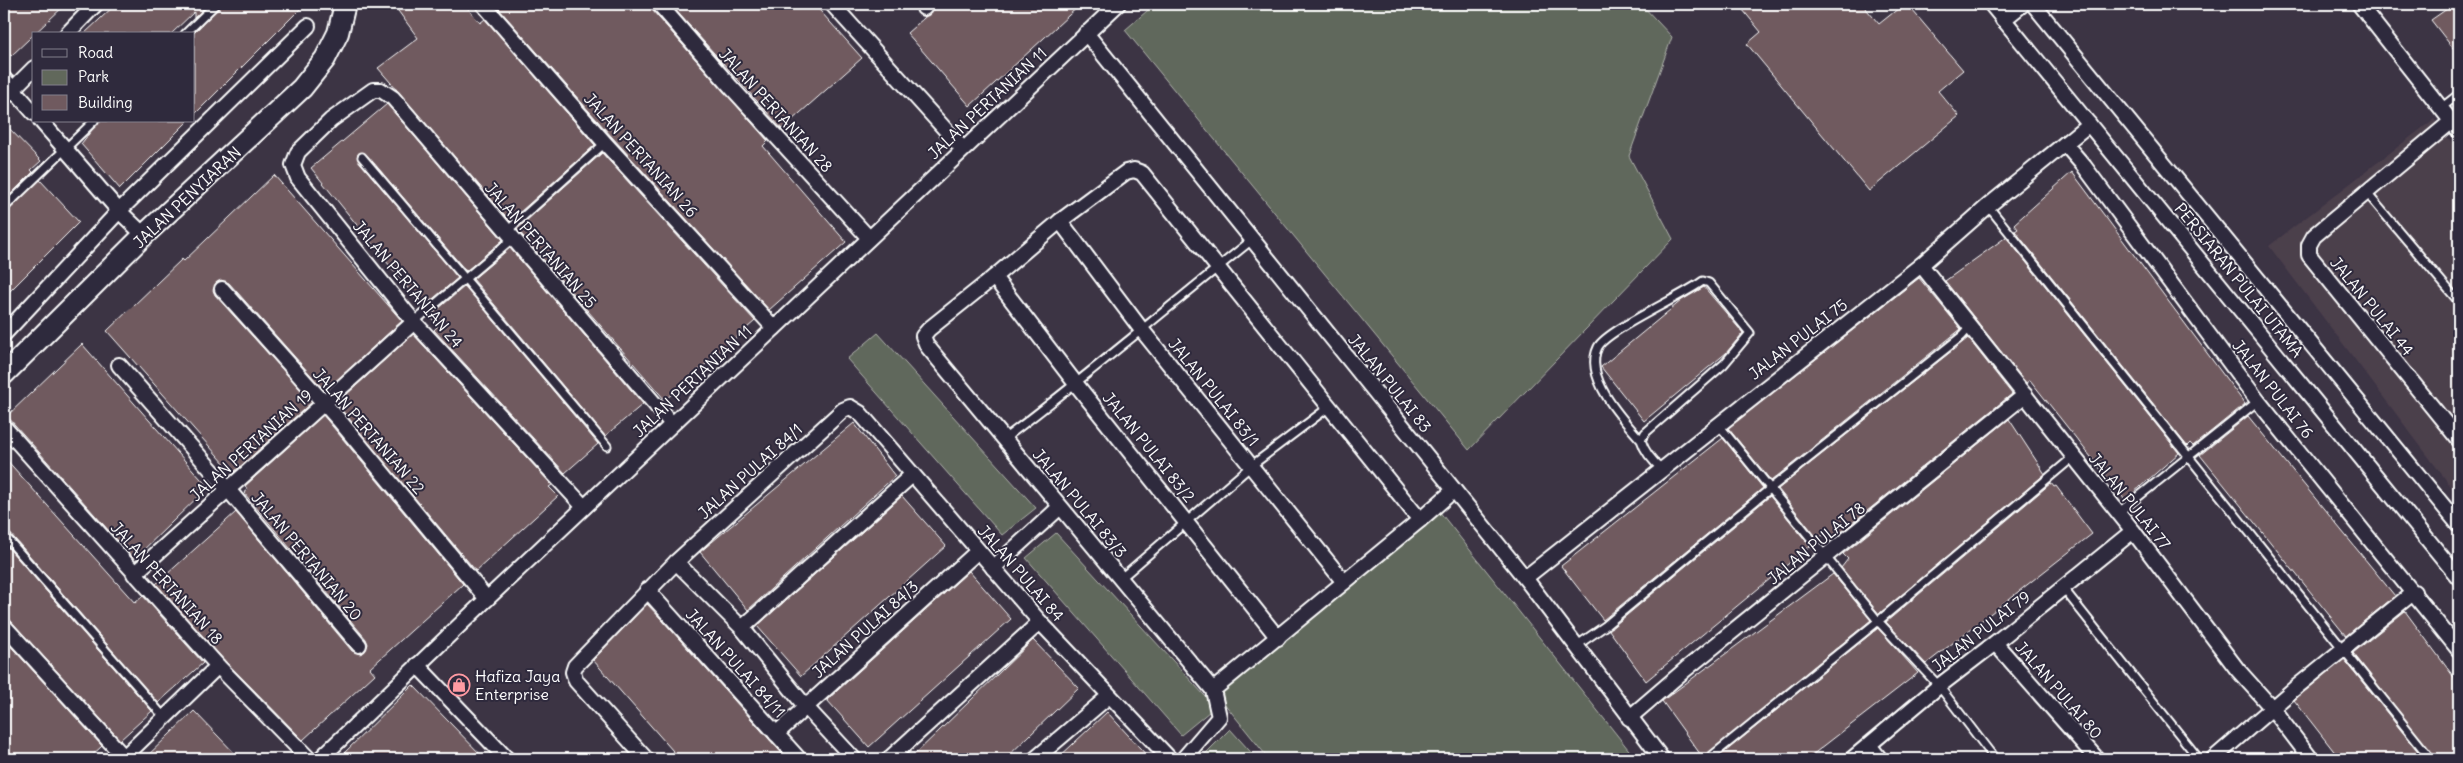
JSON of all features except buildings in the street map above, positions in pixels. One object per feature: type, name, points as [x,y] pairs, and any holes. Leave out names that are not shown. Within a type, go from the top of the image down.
[{"type":"street","points":[[69,32],[96,4]]},
{"type":"street","name":"JALAN PENYIARAN","points":[[4,374],[144,235],[302,88],[325,59],[338,33],[345,4]]},
{"type":"street","name":"JALAN PERTANIAN 26","points":[[484,4],[605,143],[774,328]]},
{"type":"street","name":"JALAN PERTANIAN 28","points":[[659,4],[731,87],[869,238]]},
{"type":"street","points":[[832,4],[963,149]]},
{"type":"street","name":"JALAN PERTANIAN 11","points":[[320,759],[417,664],[1118,4]]},
{"type":"street","name":"PERSIARAN PULAI UTAMA","points":[[1991,4],[2459,578]]},
{"type":"street","points":[[2003,20],[2023,4]]},
{"type":"street","name":"PERSIARAN PULAI UTAMA","points":[[2033,4],[2459,525]]},
{"type":"street","points":[[2359,4],[2455,126]]},
{"type":"street","points":[[4,334],[119,211],[308,26]]},
{"type":"street","name":"JALAN PULAI 83","points":[[1086,34],[1525,578],[1629,718],[1662,759]]},
{"type":"street","points":[[32,70],[7,89],[32,111]]},
{"type":"street","name":"JALAN PERTANIAN 24","points":[[381,90],[373,90],[332,120],[298,152],[294,165],[298,178],[414,322],[584,507]]},
{"type":"street","name":"JALAN PERTANIAN 25","points":[[381,90],[393,98],[672,424]]},
{"type":"street","points":[[42,122],[119,211],[144,235]]},
{"type":"street","name":"JALAN PULAI 75","points":[[1525,578],[1921,265],[1988,206],[2089,124]]},
{"type":"street","name":"JALAN PULAI 44","points":[[2455,126],[2366,192],[2314,236],[2309,245],[2309,255],[2458,435]]},
{"type":"street","name":"JALAN PULAI 76","points":[[2065,144],[2084,166],[2258,401],[2459,650]]},
{"type":"street","points":[[994,278],[1060,221],[1126,172],[1134,170],[1142,173],[1420,520]]},
{"type":"street","name":"JALAN PULAI 83/1","points":[[1060,221],[1141,329],[1344,582]]},
{"type":"street","name":"JALAN PULAI 77","points":[[1921,265],[2025,395],[2072,458],[2133,531],[2237,669],[2272,708],[2311,759]]},
{"type":"street","name":"JALAN PULAI 83/3","points":[[994,278],[923,336],[927,346],[1213,690]]},
{"type":"street","name":"JALAN PULAI 83/2","points":[[994,278],[1278,638]]},
{"type":"street","name":"JALAN PERTANIAN 22","points":[[222,289],[323,404],[487,599]]},
{"type":"street","name":"JALAN PERTANIAN 19","points":[[134,574],[414,322]]},
{"type":"street","name":"JALAN PERTANIAN 20","points":[[119,365],[359,645]]},
{"type":"street","name":"JALAN PULAI 78","points":[[1629,718],[1686,669],[1828,557],[2025,395]]},
{"type":"street","name":"JALAN PULAI 84","points":[[850,407],[860,414],[1040,622],[1170,759]]},
{"type":"street","name":"JALAN PULAI 84/1","points":[[676,562],[844,410],[850,407]]},
{"type":"street","name":"JALAN PERTANIAN 18","points":[[4,427],[218,666],[309,759]]},
{"type":"street","points":[[742,628],[912,475]]},
{"type":"street","points":[[1183,759],[1218,717],[1213,690],[1454,490]]},
{"type":"street","points":[[993,568],[1060,507]]},
{"type":"street","name":"JALAN PULAI 79","points":[[1852,759],[1939,686],[2133,531]]},
{"type":"street","name":"JALAN PULAI 84/3","points":[[776,734],[978,550]]},
{"type":"street","points":[[646,759],[576,681],[573,672],[575,666],[676,562],[742,628],[805,706],[854,759]]},
{"type":"street","name":"JALAN PULAI 84/11","points":[[647,590],[799,759]]},
{"type":"street","points":[[2214,759],[2342,648],[2414,592]]},
{"type":"street","points":[[889,759],[1040,622]]},
{"type":"street","points":[[4,626],[123,758],[218,666]]},
{"type":"street","name":"JALAN PULAI 80","points":[[1995,643],[2097,759]]},
{"type":"street","points":[[417,664],[507,759]]},
{"type":"street","points":[[1035,759],[1109,696]]},
{"type":"street","points":[[1869,745],[1880,759]]},
{"type":"lane","points":[[187,32],[216,4]]},
{"type":"lane","points":[[2441,108],[2459,94]]},
{"type":"lane","points":[[4,208],[93,122]]},
{"type":"lane","points":[[414,322],[464,279],[605,143]]},
{"type":"lane","points":[[362,157],[607,446]]},
{"type":"lane","points":[[2366,192],[2459,302]]},
{"type":"lane","points":[[1988,206],[2431,759]]},
{"type":"lane","points":[[1004,439],[1076,384],[1252,240]]},
{"type":"lane","points":[[1640,440],[1645,433],[1724,364],[1750,333],[1709,284],[1703,281],[1613,334],[1599,346],[1595,365],[1599,384],[1617,412],[1640,440],[1652,461],[1662,469]]},
{"type":"lane","points":[[1576,646],[1605,626],[1771,488],[1962,336],[1970,327]]},
{"type":"lane","points":[[2118,513],[2258,401]]},
{"type":"lane","points":[[1120,579],[1251,466],[1329,407]]},
{"type":"lane","points":[[1718,424],[1828,557],[1878,621],[1939,686],[1995,759]]},
{"type":"lane","points":[[1708,759],[1878,621],[2072,458]]},
{"type":"lane","points":[[4,535],[165,718]]},
{"type":"lane","points":[[2063,588],[2198,759]]},
{"type":"shaded area","points":[[2434,119],[2459,152],[2459,497],[2269,246]]},
{"type":"green space","points":[[1155,4],[1641,4],[1672,37],[1629,156],[1673,239],[1469,450],[1125,30]]},
{"type":"green space","points":[[878,333],[1036,508],[1002,535],[847,359]]},
{"type":"green space","points":[[1439,511],[1636,759],[1269,759],[1215,692]]},
{"type":"green space","points":[[1056,533],[1215,707],[1181,735],[1026,558]]},
{"type":"green space","points":[[1230,729],[1257,759],[1200,759]]},
{"type":"place","name":"Hafiza Jaya Enterprise","points":[[459,685]]}]
